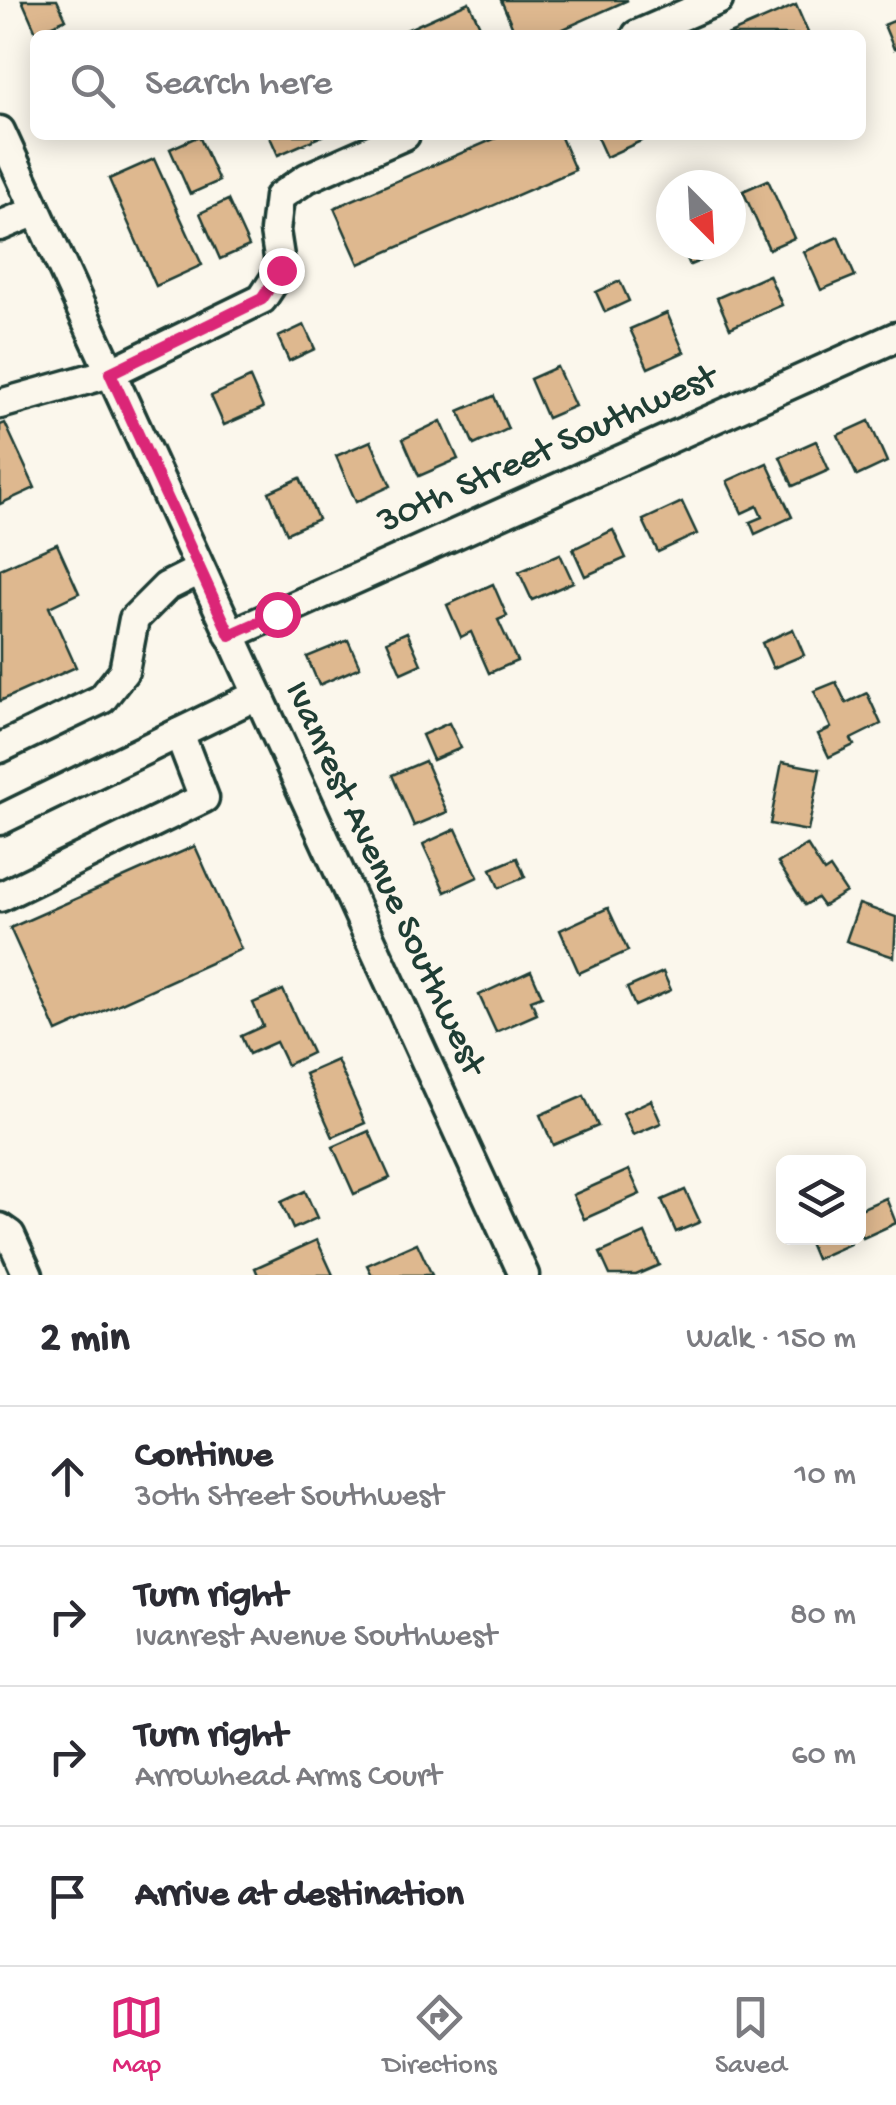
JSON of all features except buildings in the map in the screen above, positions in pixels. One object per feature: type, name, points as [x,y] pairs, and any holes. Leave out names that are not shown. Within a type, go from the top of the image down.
[{"type":"street","points":[[649,30],[718,0]]},
{"type":"street","name":"Ivanrest Avenue Southwest","points":[[0,131],[524,1275]]},
{"type":"street","points":[[0,404],[110,373],[262,299],[281,270],[275,231],[280,196],[307,178],[394,140]]},
{"type":"street","points":[[0,226],[36,211]]},
{"type":"street","name":"30th Street Southwest","points":[[230,635],[896,336]]},
{"type":"street","points":[[0,748],[102,700],[124,670],[134,620],[166,588],[200,570]]},
{"type":"street","points":[[0,820],[257,695]]},
{"type":"street","points":[[0,897],[204,798],[179,733]]},
{"type":"street","points":[[0,1228],[10,1235],[28,1275]]},
{"type":"route","points":[[277,614],[230,635],[110,373],[262,299],[281,270]]}]
